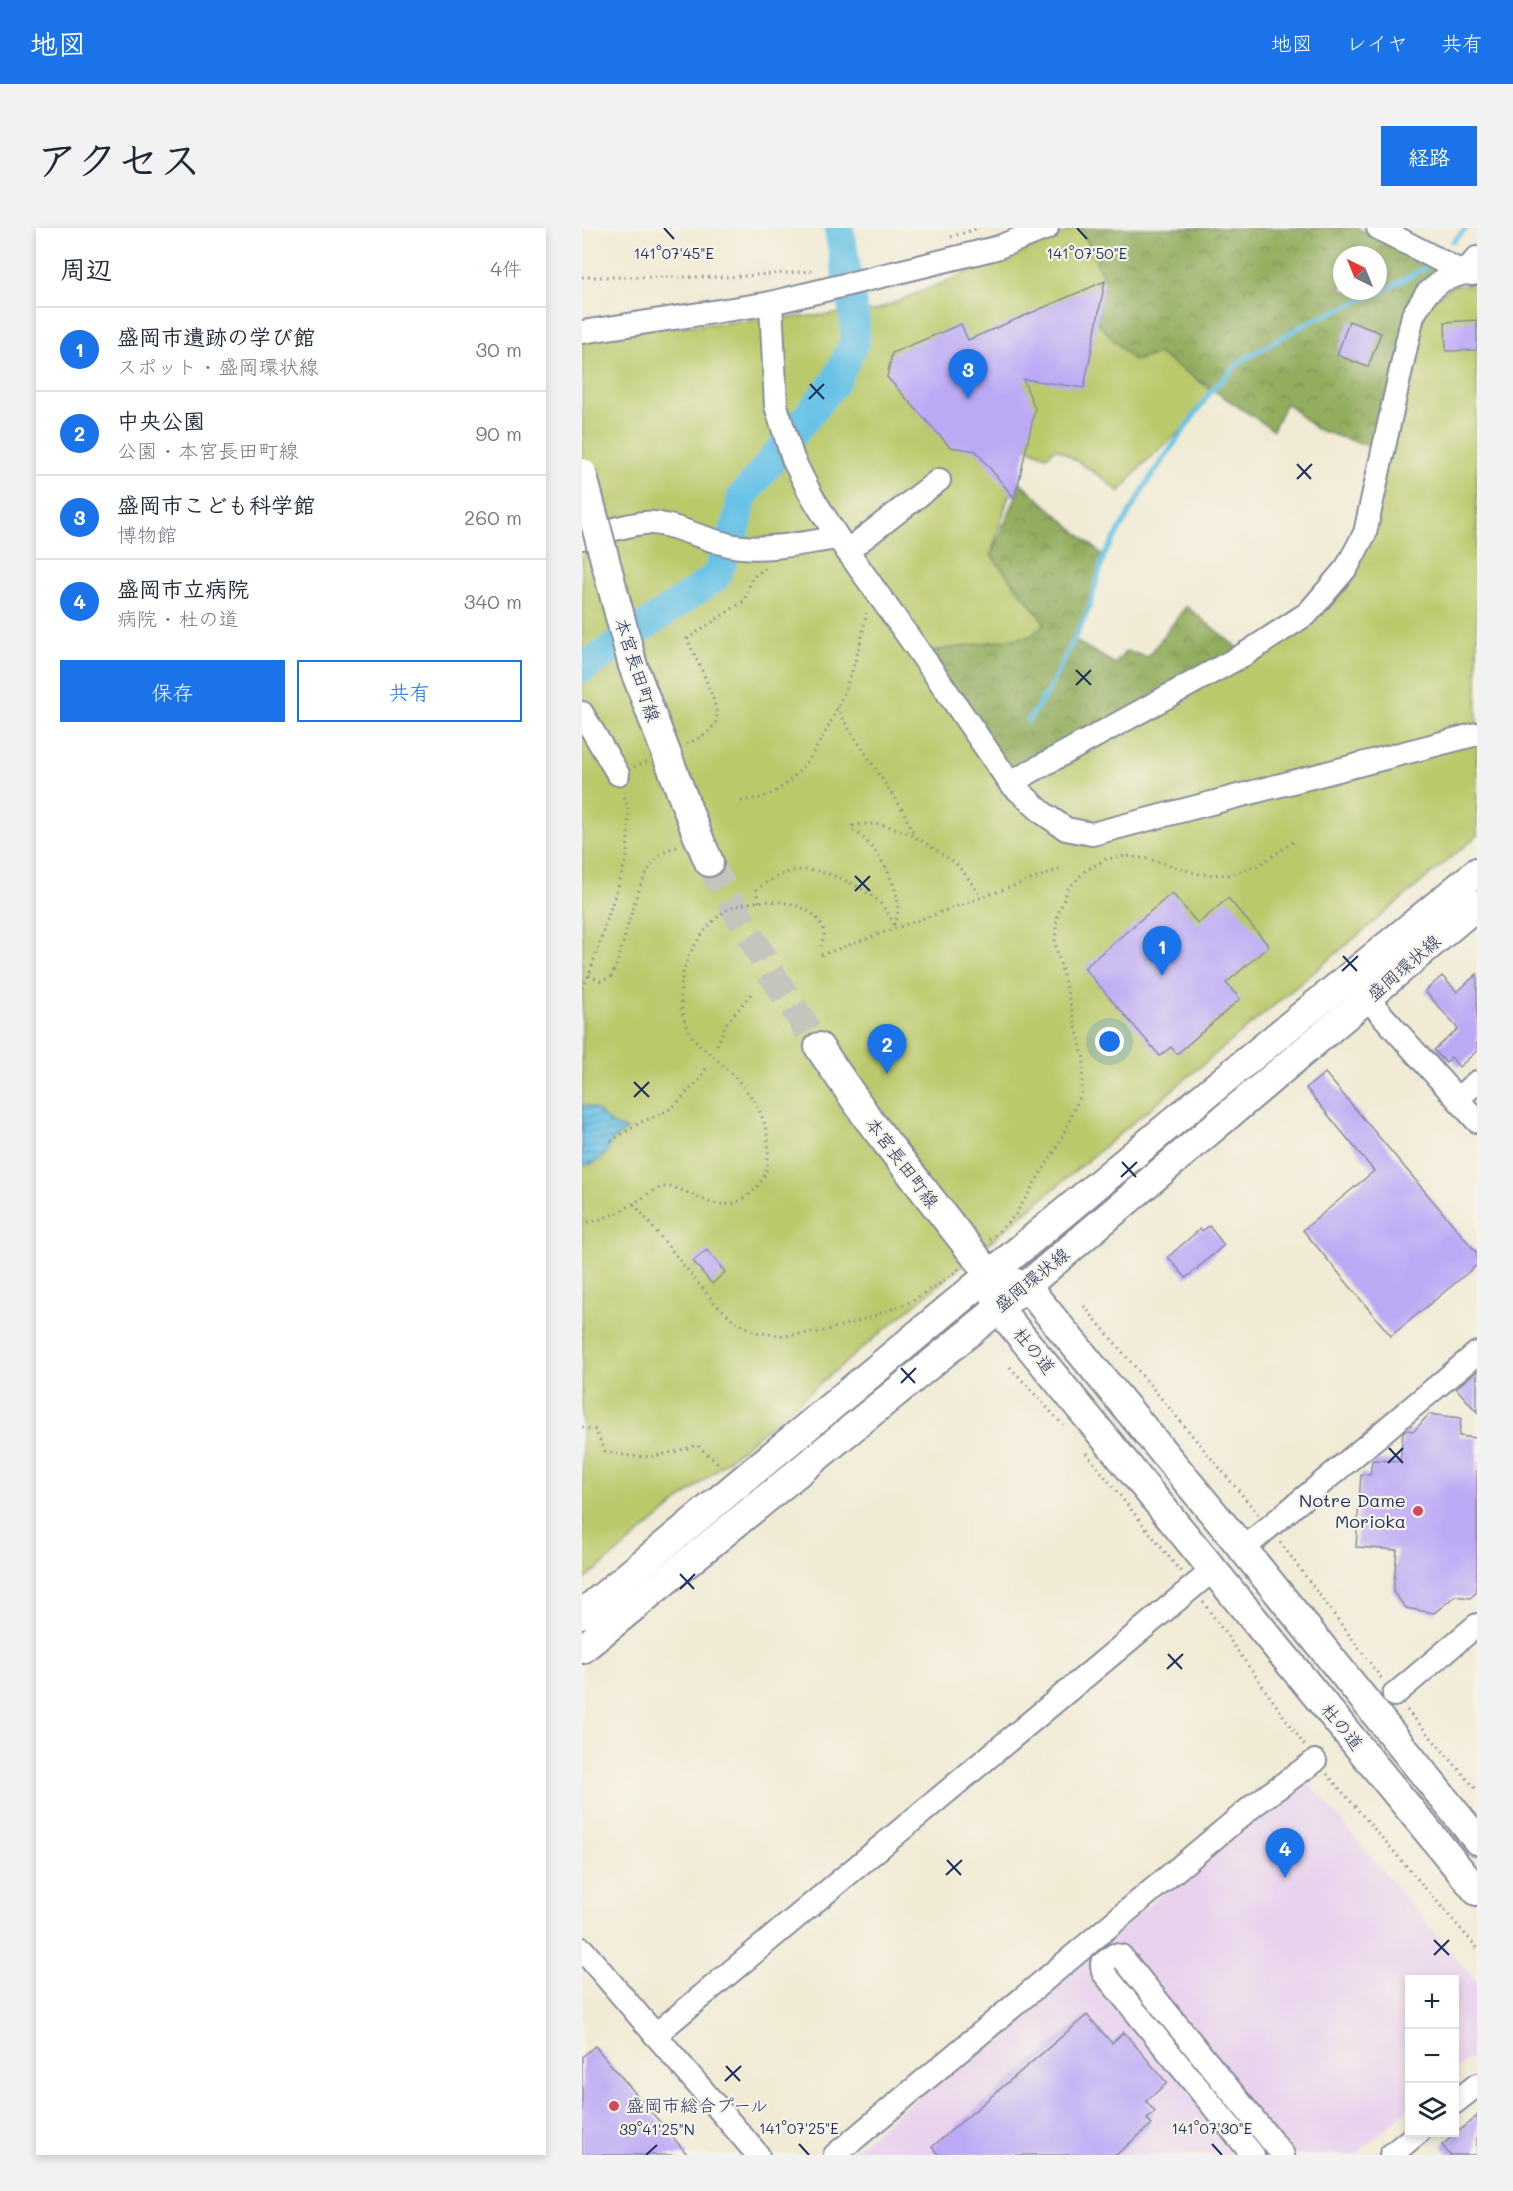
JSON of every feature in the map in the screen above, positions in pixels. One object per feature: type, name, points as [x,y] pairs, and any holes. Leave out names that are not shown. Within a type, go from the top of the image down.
[{"type":"main road","name":"本宮長田町線","points":[[582,473],[633,666],[702,846]]},
{"type":"main road","name":"盛岡環状線","points":[[582,1614],[983,1265],[1348,977],[1477,872]]},
{"type":"main road","name":"盛岡環状線","points":[[582,1649],[1026,1286],[1477,905]]},
{"type":"main road","name":"本宮長田町線","points":[[819,1047],[869,1120],[983,1265]]},
{"type":"main road","points":[[983,1265],[1026,1286]]},
{"type":"main road","name":"杜の道","points":[[983,1265],[998,1308],[1203,1579],[1477,1891]]},
{"type":"main road","name":"杜の道","points":[[1026,1286],[1243,1549],[1477,1840]]},
{"type":"street","points":[[582,332],[771,303],[830,278],[860,281],[996,248],[1047,228]]},
{"type":"street","points":[[1378,228],[1473,268]]},
{"type":"street","points":[[1010,783],[1245,654],[1308,613],[1347,567],[1365,533],[1413,315],[1427,293],[1443,280],[1473,268]]},
{"type":"street","points":[[771,303],[776,406],[793,459],[810,494],[842,545],[1010,783],[1042,813],[1065,830],[1092,834],[1405,763],[1477,734]]},
{"type":"street","points":[[582,538],[646,522],[668,526],[731,546],[842,545],[939,480]]},
{"type":"street","points":[[582,713],[618,774]]},
{"type":"street","points":[[1348,977],[1477,1121]]},
{"type":"street","points":[[1458,1098],[1477,1082]]},
{"type":"street","points":[[1243,1549],[1477,1353]]},
{"type":"street","points":[[656,2035],[1203,1579]]},
{"type":"street","points":[[1394,1695],[1477,1625]]},
{"type":"street","points":[[835,2155],[1254,1805],[1316,1761]]},
{"type":"street","points":[[582,1949],[758,2155]]},
{"type":"street","points":[[1253,2155],[1103,1972],[1102,1964],[1114,1955],[1121,1956],[1283,2155]]},
{"type":"street","points":[[1459,2100],[1477,2085]]},
{"type":"street","points":[[1391,2155],[1414,2137]]},
{"type":"path","points":[[582,277],[830,278]]},
{"type":"path","points":[[678,748],[706,734],[717,721],[717,708],[687,639],[744,601],[752,578],[767,566],[772,547]]},
{"type":"path","points":[[741,801],[768,795],[782,787],[805,766],[823,739],[857,653],[866,619],[870,583]]},
{"type":"path","points":[[837,707],[902,810],[915,836]]},
{"type":"path","points":[[582,988],[589,975],[627,858],[629,814],[618,774],[648,761]]},
{"type":"path","points":[[759,902],[756,890],[775,877],[792,871],[820,872],[861,888],[881,905],[894,924],[898,916],[898,903],[885,865],[873,847],[854,831],[853,826],[860,824],[884,825],[915,836],[934,847],[959,867],[979,893]]},
{"type":"path","points":[[634,1204],[712,1300],[733,1320],[755,1332],[784,1336],[820,1332],[865,1319],[909,1303],[941,1283],[983,1265],[1060,1142],[1081,1094],[1084,1059],[1055,943],[1057,916],[1068,889],[1085,871],[1106,859],[1126,856],[1148,859],[1198,874],[1228,876],[1259,865],[1295,841]]},
{"type":"path","points":[[589,975],[601,981],[610,977],[618,964],[636,897],[652,861],[667,849],[702,846]]},
{"type":"path","points":[[821,955],[1061,869]]},
{"type":"path","points":[[582,1222],[588,1223],[634,1204],[651,1192],[665,1187],[683,1189],[708,1203],[730,1204],[743,1199],[755,1190],[765,1174],[768,1146],[761,1112],[743,1085],[692,1036],[683,1014],[680,992],[685,963],[693,946],[729,909],[759,902],[794,905],[808,911],[825,932],[820,946]]},
{"type":"path","points":[[717,1045],[726,1024],[751,994]]},
{"type":"path","points":[[611,1141],[640,1122],[672,1108],[701,1078],[706,1068]]},
{"type":"path","points":[[1084,1306],[1269,1527],[1394,1695],[1477,1790]]},
{"type":"path","points":[[1010,1367],[1066,1428]]},
{"type":"path","points":[[582,1427],[595,1430],[605,1451],[632,1458],[664,1455],[697,1445],[721,1466]]},
{"type":"path","points":[[1081,1447],[1203,1579],[1316,1761],[1477,1948]]},
{"type":"shaded area","points":[[1304,1777],[1477,1983],[1477,2052],[1459,2068],[1459,1975],[1405,1975],[1405,2112],[1355,2155],[847,2155]]},
{"type":"green space","points":[[1081,228],[1105,281],[1097,322],[1159,354],[1212,390],[1187,426],[1146,461],[1119,492],[1103,478],[1057,448],[1046,456],[1026,447],[1031,421],[991,555],[1045,623],[1032,636],[921,653],[989,753],[1245,654],[1347,567],[1413,315],[1454,285],[1477,286],[1477,836],[582,1582],[582,334],[874,311]]},
{"type":"green space","points":[[1081,228],[1357,228],[1439,268],[1383,451],[1316,429],[1286,403],[1273,430],[1159,354],[1134,361],[1097,322],[1105,281]]},
{"type":"green space","points":[[1019,481],[1104,556],[1088,611],[1074,640],[1115,664],[1126,651],[1148,657],[1186,606],[1245,654],[1016,783],[920,653],[1031,636],[1045,623],[991,555],[1015,499]]},
{"type":"water","points":[[582,1105],[594,1108],[612,1124],[627,1130],[611,1141],[607,1152],[600,1159],[582,1166]]},
{"type":"building","points":[[1105,281],[1084,388],[1023,379],[1035,409],[1015,499],[976,451],[950,447],[887,377],[892,353],[961,324],[968,340]]},
{"type":"building","points":[[1477,320],[1477,350],[1446,351],[1445,322]]},
{"type":"building","points":[[1349,321],[1381,333],[1368,367],[1337,355]]},
{"type":"building","points":[[1172,893],[1198,924],[1228,898],[1269,946],[1226,983],[1240,999],[1177,1054],[1171,1047],[1160,1056],[1084,968]]},
{"type":"building","points":[[1477,974],[1477,1051],[1459,1067],[1451,1057],[1446,1063],[1434,1050],[1458,1029],[1425,991],[1442,976],[1457,992]]},
{"type":"building","points":[[1325,1073],[1477,1253],[1477,1265],[1391,1336],[1303,1230],[1374,1171],[1306,1088]]},
{"type":"building","points":[[1209,1226],[1224,1245],[1186,1278],[1168,1257],[1200,1229],[1202,1231]]},
{"type":"building","points":[[707,1250],[725,1272],[712,1284],[693,1261]]},
{"type":"building","points":[[1477,1371],[1477,1412],[1456,1388]]},
{"type":"building","name":"Notre Dame Morioka","points":[[1429,1414],[1461,1418],[1459,1436],[1477,1438],[1477,1592],[1470,1598],[1455,1596],[1434,1613],[1406,1608],[1393,1592],[1397,1550],[1356,1547],[1361,1474],[1370,1475],[1372,1460],[1400,1461],[1403,1433],[1406,1430],[1414,1431]]},
{"type":"building","points":[[1087,2015],[1112,2043],[1124,2032],[1167,2083],[1146,2101],[1155,2112],[1147,2119],[1152,2124],[1116,2155],[939,2155],[932,2147]]},
{"type":"building","name":"盛岡市総合プール","points":[[595,2046],[688,2155],[582,2155],[582,2057]]},
{"type":"building","points":[[1477,2116],[1477,2155],[1450,2155],[1442,2145],[1452,2137],[1459,2137],[1459,2131]]},
{"type":"waterway","points":[[582,669],[716,577],[737,524],[742,497],[835,382],[855,341],[855,321],[839,228]]},
{"type":"waterway","points":[[1453,241],[1467,228]]},
{"type":"waterway","points":[[1028,721],[1048,691],[1088,611],[1104,556],[1150,478],[1212,390],[1241,361],[1307,323],[1385,290],[1430,263]]},
{"type":"tunnel","points":[[709,862],[773,976],[819,1047]]},
{"type":"place","name":"盛岡市こども科学館","points":[[968,399]]},
{"type":"place","name":"盛岡市遺跡の学び館","points":[[1162,976]]},
{"type":"place","name":"中央公園","points":[[887,1074]]},
{"type":"place","name":"Notre Dame Morioka","points":[[1418,1511]]},
{"type":"place","name":"盛岡市立病院","points":[[1285,1878]]},
{"type":"place","name":"盛岡市総合プール","points":[[614,2106]]}]
